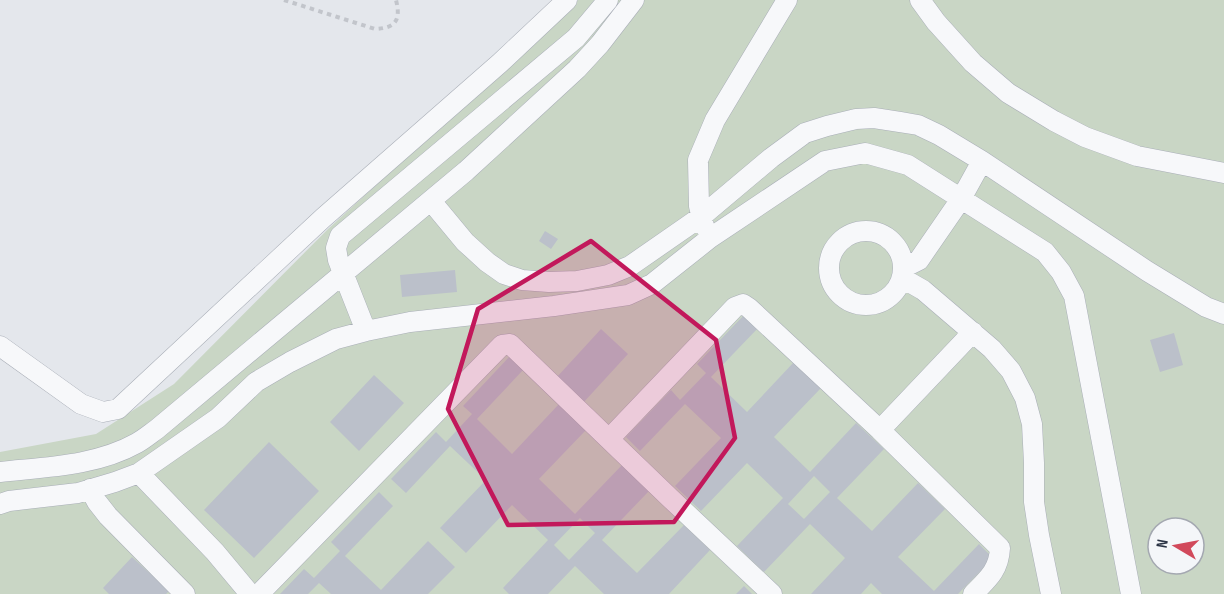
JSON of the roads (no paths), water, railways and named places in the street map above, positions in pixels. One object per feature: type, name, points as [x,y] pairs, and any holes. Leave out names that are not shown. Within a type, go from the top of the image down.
[{"type":"street","points":[[0,346],[81,404],[103,412],[117,409],[323,218],[500,63],[567,0]]},
{"type":"street","points":[[366,331],[336,248],[340,236],[576,38],[608,0]]},
{"type":"street","points":[[0,472],[66,466],[110,454],[137,443],[156,429],[466,171],[577,69],[600,44],[633,0]]},
{"type":"street","points":[[707,240],[699,206],[698,160],[716,120],[787,0]]},
{"type":"street","points":[[920,0],[936,22],[973,63],[1008,93],[1054,121],[1085,137],[1137,156],[1224,173]]},
{"type":"street","points":[[431,201],[465,242],[504,274],[522,280],[577,281],[608,275],[630,266],[702,216],[771,158],[806,133],[856,119],[874,118],[918,125],[939,135],[1147,271],[1206,307],[1224,314]]},
{"type":"street","points":[[0,504],[78,493],[139,473],[218,418],[256,382],[336,339],[410,322],[554,306],[628,295],[652,284],[707,240],[825,161],[865,153],[908,165],[1045,252],[1061,272],[1074,296],[1131,594]]},
{"type":"street","points":[[982,161],[961,199],[919,260],[902,273],[992,349],[1011,372],[1025,398],[1032,424],[1034,502],[1052,594]]},
{"type":"street","points":[[609,439],[735,307],[742,304],[880,430],[1000,548],[1000,559],[996,570],[974,594]]},
{"type":"street","points":[[880,430],[973,332]]},
{"type":"street","points":[[259,594],[502,345],[510,344],[772,594]]},
{"type":"street","points":[[139,473],[214,552],[250,594]]},
{"type":"street","points":[[90,489],[108,516],[185,594]]}]
